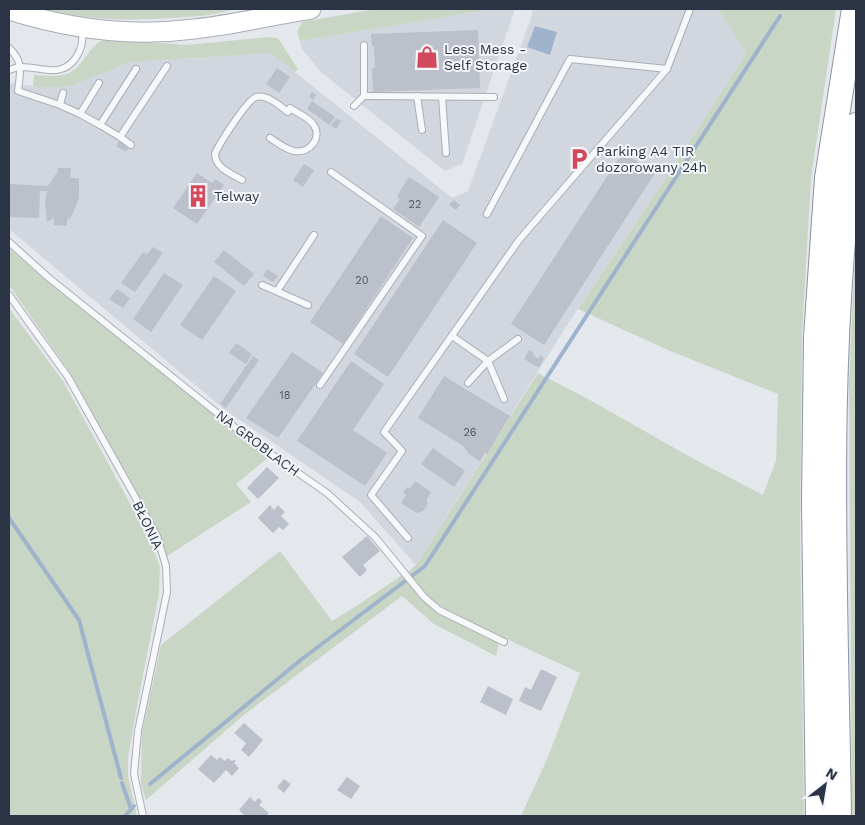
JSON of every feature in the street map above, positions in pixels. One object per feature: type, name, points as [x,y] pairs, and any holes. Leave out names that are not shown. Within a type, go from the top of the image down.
[{"type":"highway","points":[[818,816],[814,501],[816,337],[827,178],[854,9]]},
{"type":"highway","points":[[839,816],[835,501],[836,366],[845,217],[856,124]]},
{"type":"main road","points":[[9,10],[82,28],[141,32],[192,30],[311,9]]},
{"type":"lane","points":[[408,538],[371,495],[402,451],[384,432],[519,240],[666,69],[690,9]]},
{"type":"lane","points":[[9,70],[21,67],[45,70],[64,69],[72,63],[83,44],[82,28]]},
{"type":"lane","points":[[354,106],[364,96],[364,45]]},
{"type":"lane","points":[[9,48],[18,59],[21,67],[18,92],[60,105],[80,114],[131,145]]},
{"type":"lane","points":[[487,214],[570,60],[666,69]]},
{"type":"lane","points":[[120,137],[168,66]]},
{"type":"lane","points":[[100,126],[136,69]]},
{"type":"lane","points":[[80,114],[99,82]]},
{"type":"lane","points":[[60,105],[63,93]]},
{"type":"lane","points":[[364,96],[494,97]]},
{"type":"lane","points":[[417,96],[422,130]]},
{"type":"lane","points":[[242,180],[218,165],[215,154],[248,103],[257,97],[263,97],[314,124],[316,130],[314,143],[310,148],[297,152],[284,147],[270,138]]},
{"type":"lane","points":[[442,97],[446,153]]},
{"type":"lane","points":[[320,385],[422,236],[331,172]]},
{"type":"lane","points":[[277,291],[314,236]]},
{"type":"lane","name":"NA GROBLACH","points":[[9,242],[49,278],[252,441],[327,493],[375,537],[424,597],[440,610],[504,642]]},
{"type":"lane","points":[[262,285],[308,305]]},
{"type":"lane","name":"BŁONIA","points":[[9,295],[68,377],[157,536],[166,566],[167,592],[138,731],[134,774],[143,816]]},
{"type":"lane","points":[[452,336],[488,361],[504,399]]},
{"type":"lane","points":[[468,383],[488,361],[518,339]]},
{"type":"shaded area","points":[[493,9],[515,9],[462,164],[445,171],[322,73],[302,49],[300,41]]},
{"type":"shaded area","points":[[533,9],[718,9],[746,53],[700,126],[569,322],[416,565],[360,502],[224,409],[9,229],[9,83],[47,88],[72,86],[130,62],[271,53],[452,198],[468,191]]},
{"type":"green space","points":[[44,9],[236,9],[196,16],[155,19],[107,19]]},
{"type":"green space","points":[[376,9],[493,9],[300,41],[297,32],[302,22]]},
{"type":"green space","points":[[718,9],[836,9],[811,178],[802,334],[800,534],[804,816],[521,816],[548,757],[580,673],[452,614],[425,594],[408,572],[416,565],[538,373],[763,495],[776,461],[778,394],[668,350],[578,309],[700,126],[746,53]]},
{"type":"green space","points":[[270,37],[278,38],[298,69],[295,72],[270,53],[130,62],[72,86],[47,88],[33,86],[34,75],[56,76],[70,73],[99,42],[105,39],[187,45]]},
{"type":"green space","points":[[856,231],[856,816],[852,816],[849,383]]},
{"type":"green space","points":[[9,248],[45,280],[269,457],[236,484],[251,502],[167,556],[150,516],[71,374],[9,285]]},
{"type":"green space","points":[[9,308],[63,381],[149,538],[160,567],[159,593],[128,757],[128,777],[137,816],[9,816]]},
{"type":"green space","points":[[280,551],[332,621],[402,575],[410,586],[437,613],[499,643],[496,656],[434,624],[402,596],[245,714],[146,800],[141,784],[142,733],[161,645]]},
{"type":"water","points":[[535,26],[557,32],[550,55],[527,47]]},
{"type":"building","name":"Less Mess - Self Storage","points":[[478,30],[480,88],[373,92],[372,68],[375,68],[374,46],[372,46],[371,34]]},
{"type":"building","points":[[277,68],[290,77],[279,93],[266,84]]},
{"type":"building","points":[[312,92],[316,95],[313,100],[309,97]]},
{"type":"building","points":[[312,101],[335,117],[329,125],[307,109]]},
{"type":"building","points":[[336,118],[341,121],[336,129],[331,126]]},
{"type":"building","points":[[119,141],[129,147],[126,152],[116,146]]},
{"type":"building","points":[[623,152],[655,173],[544,345],[511,324]]},
{"type":"building","points":[[304,164],[314,170],[303,187],[293,180]]},
{"type":"building","points":[[58,168],[71,168],[70,178],[79,178],[79,198],[69,220],[67,218],[67,226],[54,225],[54,218],[47,222],[45,204],[47,191],[40,191],[39,218],[9,217],[10,184],[48,186],[57,174]]},
{"type":"building","name":"Telway","points":[[197,173],[212,183],[215,179],[224,185],[197,224],[173,208]]},
{"type":"building","points":[[409,177],[439,197],[419,227],[393,209],[400,199],[397,197],[400,191]]},
{"type":"building","points":[[454,200],[460,205],[456,210],[449,205]]},
{"type":"building","points":[[381,216],[413,238],[343,344],[310,322]]},
{"type":"building","points":[[443,220],[477,243],[388,377],[354,354]]},
{"type":"building","points":[[153,247],[163,253],[135,292],[121,283],[143,252],[147,254]]},
{"type":"building","points":[[224,250],[254,274],[244,286],[214,262]]},
{"type":"building","points":[[267,269],[278,276],[273,282],[263,276]]},
{"type":"building","points":[[164,273],[183,285],[151,332],[133,319]]},
{"type":"building","points":[[214,276],[236,291],[202,340],[180,325]]},
{"type":"building","points":[[117,289],[130,298],[123,308],[109,299]]},
{"type":"building","points":[[236,343],[252,354],[246,364],[229,353]]},
{"type":"building","points":[[529,350],[539,359],[540,355],[544,358],[539,368],[524,359]]},
{"type":"building","points":[[292,352],[323,373],[278,438],[246,418]]},
{"type":"building","points":[[253,356],[259,360],[226,408],[220,404]]},
{"type":"building","points":[[351,361],[384,384],[353,430],[387,453],[365,486],[297,441]]},
{"type":"building","points":[[444,376],[510,416],[487,454],[485,453],[480,461],[469,454],[463,446],[418,418]]},
{"type":"building","points":[[433,448],[465,471],[454,487],[421,464]]},
{"type":"building","points":[[267,467],[279,478],[258,499],[247,488]]},
{"type":"building","points":[[415,481],[431,492],[423,511],[417,513],[401,503],[406,495],[403,493],[407,487],[410,489]]},
{"type":"building","points":[[270,505],[274,510],[278,505],[285,512],[281,516],[289,524],[283,530],[279,527],[273,533],[258,518]]},
{"type":"building","points":[[367,536],[380,551],[363,565],[367,570],[360,577],[342,557]]},
{"type":"building","points":[[541,669],[557,677],[541,711],[519,701],[525,687],[531,690]]},
{"type":"building","points":[[488,686],[513,699],[506,715],[480,702]]},
{"type":"building","points":[[244,723],[263,740],[249,757],[241,750],[246,743],[234,733]]},
{"type":"building","points":[[211,755],[217,760],[220,757],[225,761],[228,758],[232,761],[234,760],[236,761],[234,763],[239,768],[232,776],[226,770],[214,783],[198,769]]},
{"type":"building","points":[[347,777],[360,786],[351,799],[337,790]]},
{"type":"building","points":[[284,779],[291,784],[284,793],[277,787]]},
{"type":"building","points":[[250,797],[255,802],[258,798],[261,800],[262,802],[259,805],[269,813],[266,816],[245,816],[239,810]]},
{"type":"waterway","points":[[150,784],[302,659],[425,566],[780,16]]},
{"type":"waterway","points":[[9,518],[79,620],[121,778]]},
{"type":"waterway","points":[[122,783],[131,809]]},
{"type":"waterway","points":[[125,816],[134,806]]},
{"type":"place","name":"Less Mess - Self Storage","points":[[427,57]]},
{"type":"place","name":"Parking A4 TIR dozorowany 24h","points":[[579,159]]},
{"type":"place","name":"Telway","points":[[198,196]]}]
